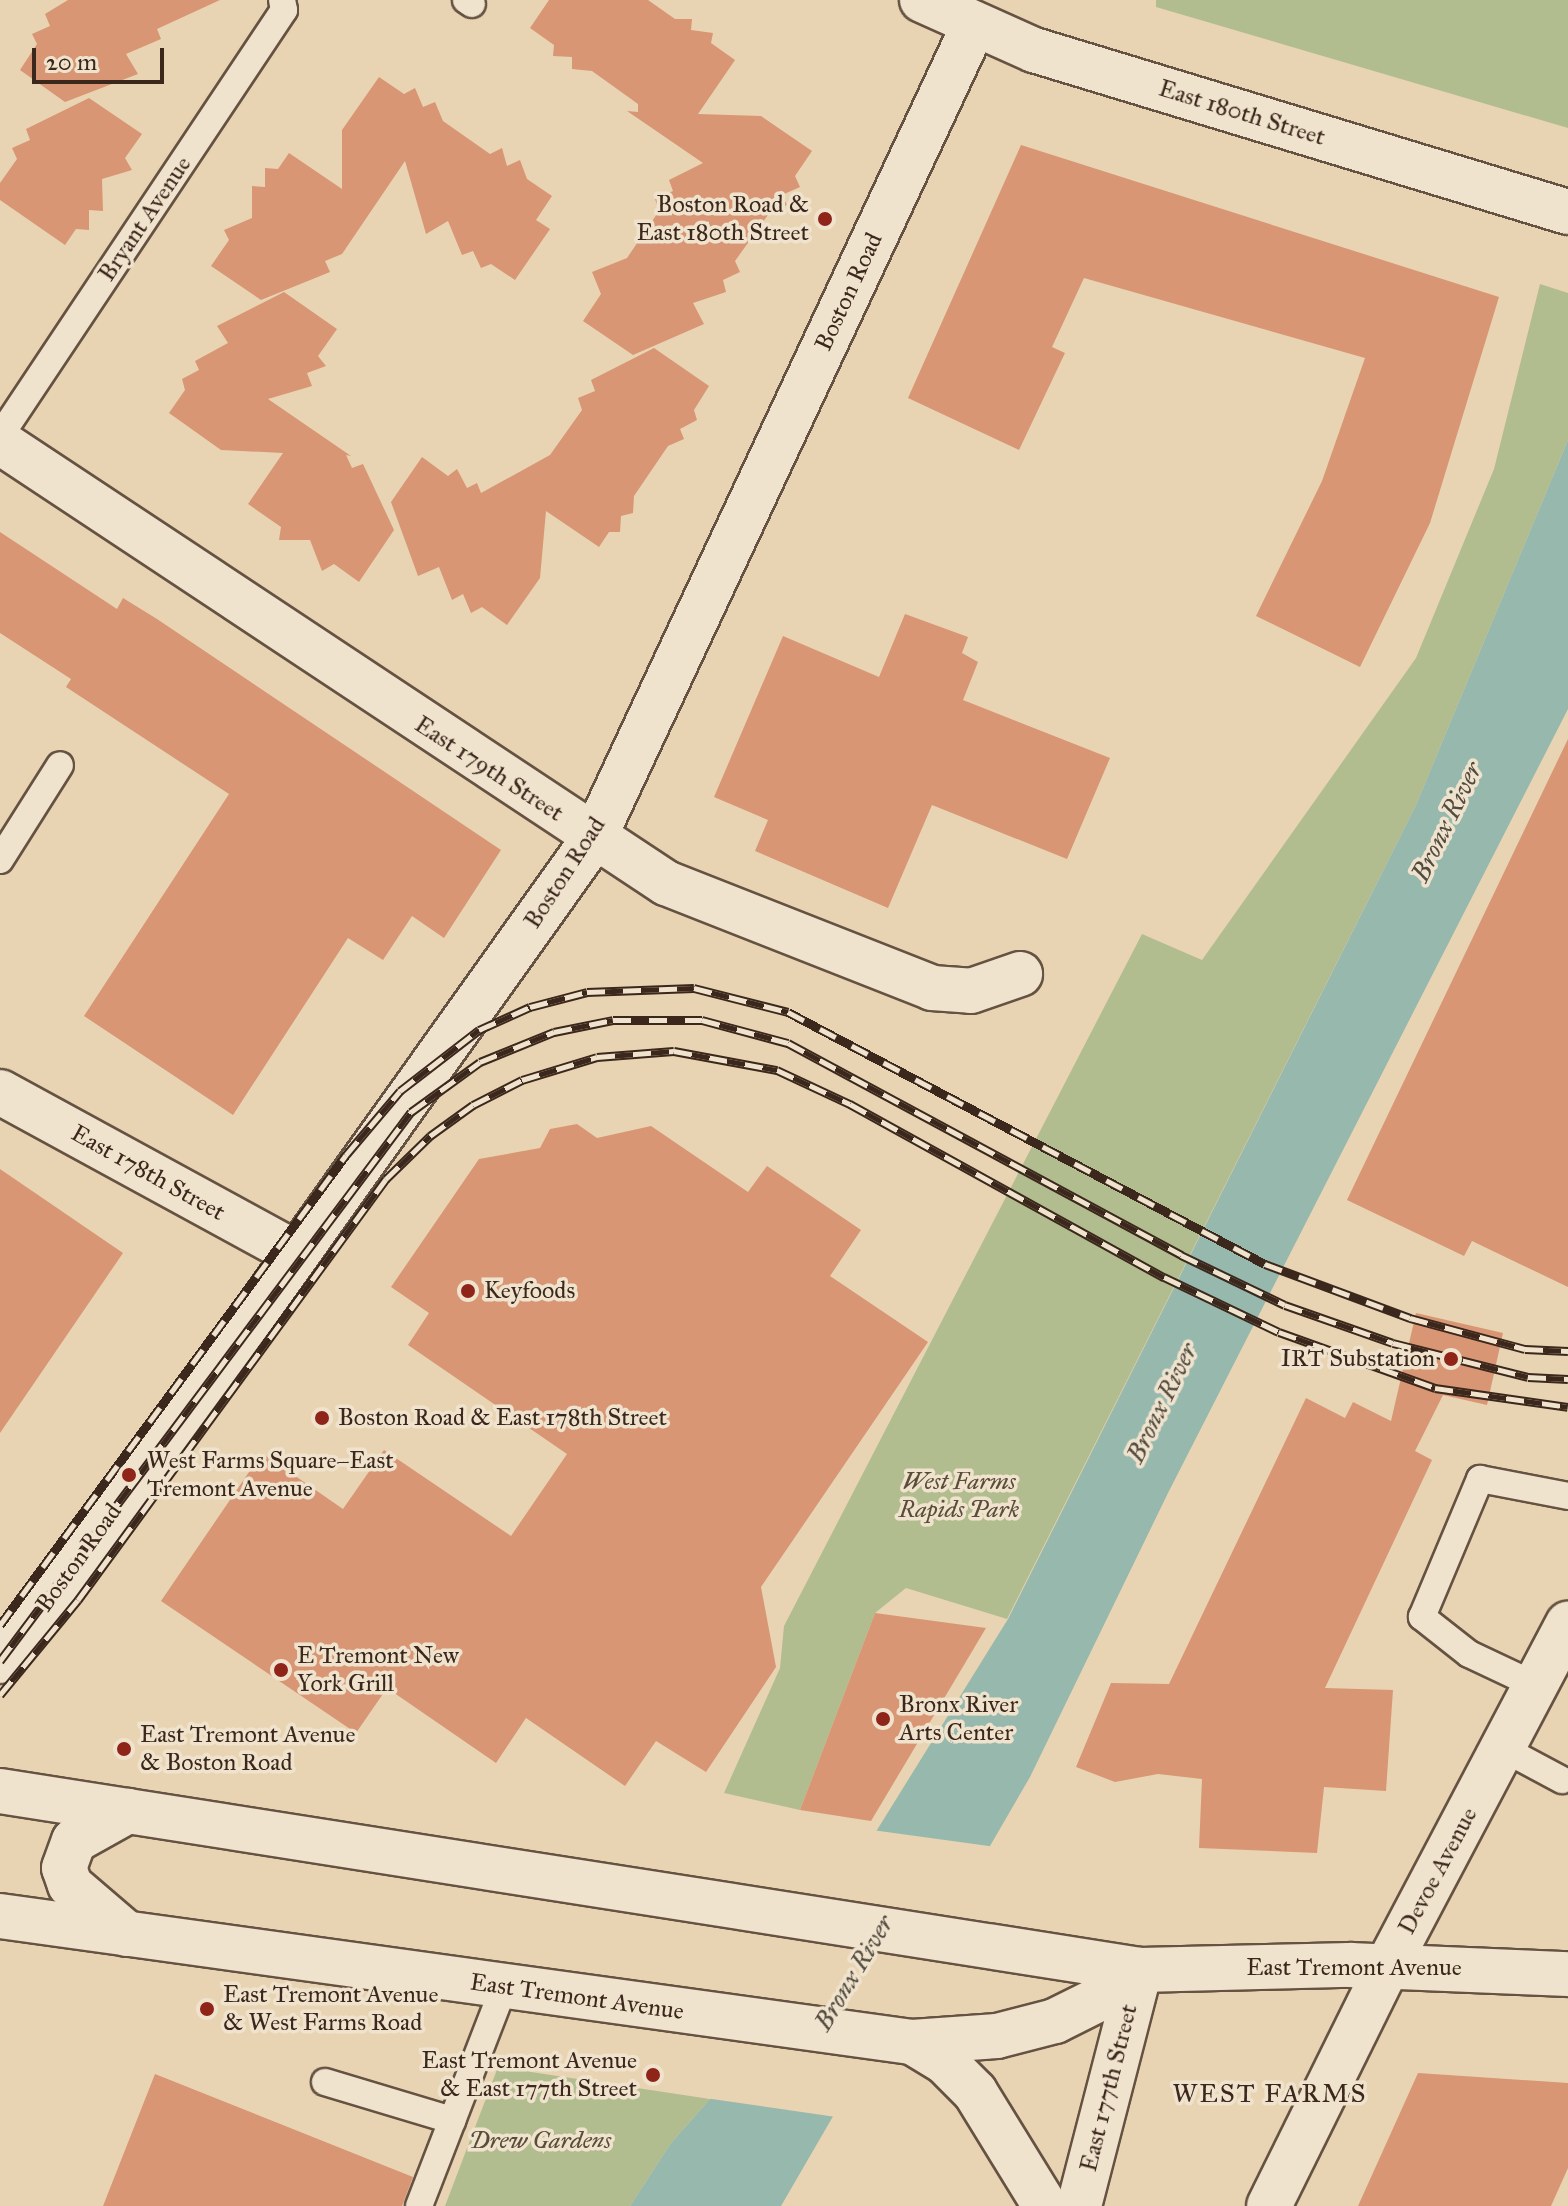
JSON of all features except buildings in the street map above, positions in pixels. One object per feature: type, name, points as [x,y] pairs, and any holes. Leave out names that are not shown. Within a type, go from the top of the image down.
[{"type":"main road","name":"East 180th Street","points":[[922,0],[979,13],[1034,50],[1567,212]]},
{"type":"main road","name":"Boston Road","points":[[0,1661],[60,1587],[594,838],[979,13]]},
{"type":"main road","name":"East 179th Street","points":[[0,439],[594,838],[666,883],[909,981],[951,992],[971,991],[1020,974]]},
{"type":"main road","name":"East 178th Street","points":[[0,1092],[297,1254]]},
{"type":"main road","name":"Devoe Avenue","points":[[1269,2206],[1388,1965],[1568,1623]]},
{"type":"main road","name":"East Tremont Avenue","points":[[0,1791],[1140,1970],[1388,1965],[1568,1974]]},
{"type":"main road","points":[[128,1811],[74,1841],[64,1868],[70,1885],[129,1935]]},
{"type":"main road","name":"East Tremont Avenue","points":[[0,1916],[912,2042],[997,2036],[1055,2021],[1099,1999],[1140,1970]]},
{"type":"main road","name":"East 177th Street","points":[[1079,2206],[1140,1970]]},
{"type":"main road","points":[[912,2042],[944,2061],[975,2092],[1045,2206]]},
{"type":"lane","name":"Bryant Avenue","points":[[0,439],[284,10],[282,0]]},
{"type":"lane","points":[[0,860],[60,765]]},
{"type":"lane","points":[[1537,1686],[1469,1654],[1422,1617],[1480,1479],[1568,1496]]},
{"type":"lane","points":[[1504,1749],[1562,1780]]},
{"type":"lane","points":[[419,2206],[504,1987]]},
{"type":"lane","points":[[325,2082],[452,2120]]},
{"type":"green space","points":[[1156,0],[1568,0],[1568,128],[1156,7]]},
{"type":"green space","name":"West Farms Rapids Park","points":[[1540,284],[1568,293],[1568,440],[1416,805],[1007,1619],[906,1588],[875,1613],[800,1810],[724,1793],[780,1668],[784,1626],[1142,934],[1202,960],[1416,658],[1494,469]]},
{"type":"green space","name":"Drew Gardens","points":[[498,2067],[710,2099],[671,2143],[630,2206],[445,2206]]},
{"type":"water","name":"Bronx River","points":[[1568,440],[1568,709],[1168,1493],[1030,1777],[781,2206],[630,2206],[671,2143],[710,2099],[1008,1619],[1416,805]]},
{"type":"pier","points":[[872,1830],[996,1847],[836,2117],[705,2098]]},
{"type":"railway","points":[[0,1625],[346,1155],[400,1091],[479,1030],[530,1007],[587,992],[694,988],[788,1012],[1265,1264],[1410,1318],[1525,1349],[1568,1351]]},
{"type":"railway","points":[[0,1661],[411,1112],[480,1062],[554,1032],[613,1020],[702,1020],[788,1043],[1181,1255],[1285,1305],[1393,1343],[1528,1377],[1568,1379]]},
{"type":"railway","points":[[0,1695],[78,1600],[386,1179],[430,1136],[473,1105],[522,1080],[597,1057],[674,1051],[777,1070],[850,1104],[1164,1277],[1279,1332],[1435,1388],[1568,1407]]},
{"type":"place","name":"Boston Road & East 180th Street","points":[[825,219]]},
{"type":"place","name":"Keyfoods","points":[[468,1291]]},
{"type":"place","name":"IRT Substation","points":[[1451,1359]]},
{"type":"place","name":"Boston Road & East 178th Street","points":[[322,1418]]},
{"type":"place","name":"West Farms Square–East Tremont Avenue","points":[[129,1475]]},
{"type":"place","name":"E Tremont New York Grill","points":[[281,1670]]},
{"type":"place","name":"Bronx River Arts Center","points":[[883,1719]]},
{"type":"place","name":"East Tremont Avenue & Boston Road","points":[[124,1749]]},
{"type":"place","name":"East Tremont Avenue & West Farms Road","points":[[207,2009]]},
{"type":"place","name":"East Tremont Avenue & East 177th Street","points":[[653,2075]]},
{"type":"district","name":"WEST FARMS","points":[[1270,2094]]}]
